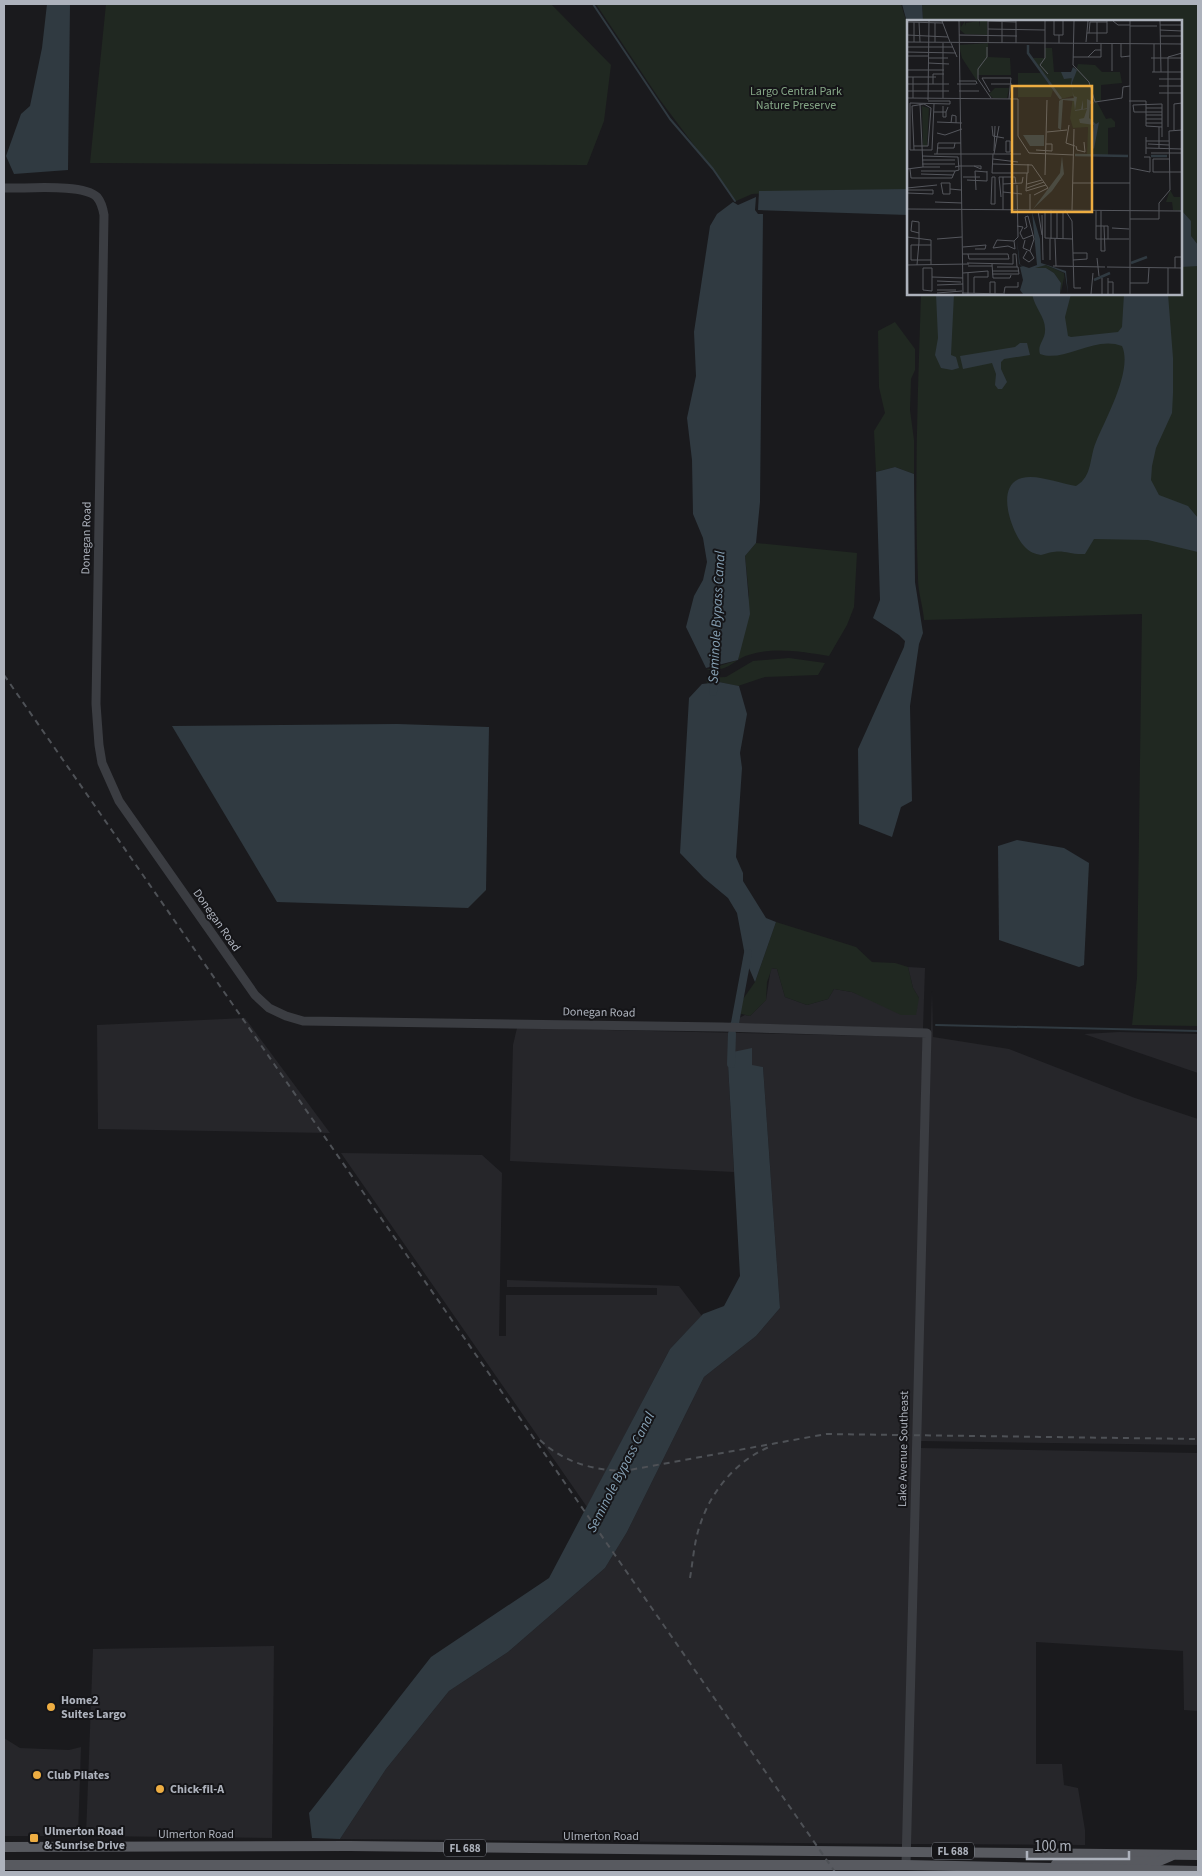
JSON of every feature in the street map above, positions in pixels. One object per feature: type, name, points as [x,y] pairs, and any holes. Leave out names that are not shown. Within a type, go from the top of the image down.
[{"type":"main road","name":"Ulmerton Road","points":[[4,1847],[349,1846],[907,1850],[1198,1855]]},
{"type":"main road","points":[[1055,1868],[1057,1863],[1062,1861],[1157,1862],[1174,1854]]},
{"type":"main road","name":"FL 688","points":[[4,1865],[906,1865],[1198,1871]]},
{"type":"street","name":"Donegan Road","points":[[4,188],[83,190],[96,197],[102,204],[104,216],[96,704],[98,745],[102,763],[119,801],[255,995],[269,1008],[286,1016],[303,1020],[722,1027],[927,1033]]},
{"type":"street","name":"Lake Avenue Southeast","points":[[906,1865],[927,1033]]},
{"type":"shaded area","points":[[908,967],[925,968],[923,1029],[729,1023],[745,1015],[750,1016],[766,1000],[771,968],[777,969],[785,997],[807,1005],[828,999],[834,989],[852,992],[865,997],[919,998],[913,988]]},
{"type":"shaded area","points":[[932,991],[933,1037],[1009,1049],[1135,1098],[1198,1119],[1198,1445],[920,1441]]},
{"type":"shaded area","points":[[245,1018],[330,1133],[98,1129],[97,1025]]},
{"type":"shaded area","points":[[517,1028],[923,1037],[903,1844],[340,1839],[386,1769],[449,1691],[508,1652],[605,1568],[627,1532],[704,1377],[756,1336],[780,1308],[763,1067],[728,1064],[734,1172],[510,1161],[513,1045]]},
{"type":"shaded area","points":[[1119,1032],[1198,1034],[1198,1073],[1084,1034]]},
{"type":"shaded area","points":[[341,1153],[482,1155],[502,1173],[499,1336],[506,1336],[506,1295],[657,1295],[657,1288],[507,1287],[507,1280],[679,1286],[702,1316],[670,1349],[587,1507]]},
{"type":"shaded area","points":[[920,1448],[1198,1453],[1198,1711],[1184,1710],[1183,1651],[1036,1642],[1036,1764],[1062,1764],[1064,1785],[1078,1788],[1085,1830],[1085,1845],[910,1844]]},
{"type":"shaded area","points":[[274,1646],[272,1838],[86,1836],[93,1649]]},
{"type":"shaded area","points":[[4,1738],[20,1748],[69,1750],[81,1747],[78,1836],[4,1836]]},
{"type":"green space","points":[[106,4],[551,4],[611,65],[604,121],[587,165],[90,163]]},
{"type":"green space","name":"Largo Central Park Nature Preserve","points":[[596,4],[901,4],[907,24],[907,191],[767,193],[752,194],[736,201],[660,100]]},
{"type":"green space","points":[[922,4],[1198,4],[1198,1026],[1132,1025],[1137,978],[1142,614],[924,620],[918,584],[916,508],[921,295],[1182,295],[1182,20],[923,20]]},
{"type":"green space","points":[[895,322],[915,349],[915,370],[911,379],[910,410],[914,440],[914,474],[895,467],[876,472],[874,431],[885,413],[879,387],[878,331]]},
{"type":"green space","points":[[756,543],[857,553],[854,607],[847,625],[829,656],[791,651],[771,651],[752,654],[738,660],[749,595],[745,556]]},
{"type":"green space","points":[[789,658],[825,663],[818,675],[765,677],[738,686],[719,682],[707,683],[706,678],[726,677],[753,661]]},
{"type":"green space","points":[[738,660],[722,669],[706,670]]},
{"type":"green space","points":[[776,922],[856,947],[872,962],[895,963],[908,967],[913,988],[919,998],[916,1015],[901,1015],[852,992],[834,989],[828,999],[807,1005],[785,997],[777,969],[772,968],[767,982],[766,1000],[750,1016],[738,1013],[741,1002],[755,982]]},
{"type":"water","points":[[47,4],[70,4],[68,170],[14,174],[6,156],[21,114],[30,106],[42,48]]},
{"type":"water","points":[[902,4],[922,4],[923,20],[907,20],[907,22]]},
{"type":"water","points":[[907,189],[907,215],[758,210],[759,191]]},
{"type":"water","points":[[756,197],[755,210],[758,214],[763,214],[760,502],[756,543],[745,556],[750,614],[738,660],[706,668],[686,627],[694,596],[703,580],[707,562],[703,538],[693,514],[692,460],[687,418],[696,376],[694,332],[710,226],[717,214],[733,202],[738,205]]},
{"type":"water","points":[[1182,211],[1191,221],[1191,236],[1198,245],[1198,266],[1182,267]]},
{"type":"water","points":[[936,295],[954,295],[951,355],[956,357],[959,368],[952,370],[941,368],[935,355],[938,338]]},
{"type":"water","points":[[1032,295],[1071,295],[1065,317],[1068,336],[1071,337],[1118,332],[1122,327],[1124,295],[1168,295],[1173,358],[1172,413],[1156,448],[1151,480],[1159,495],[1188,506],[1198,518],[1198,552],[1148,540],[1094,539],[1085,554],[1060,551],[1041,555],[1028,550],[1019,540],[1008,510],[1007,499],[1009,490],[1014,482],[1028,477],[1042,478],[1076,486],[1081,482],[1088,472],[1096,442],[1117,394],[1124,368],[1122,346],[1112,344],[1091,346],[1059,355],[1049,356],[1040,354],[1039,351],[1045,334],[1045,326]]},
{"type":"water","points":[[1020,343],[1027,343],[1030,355],[1004,359],[1001,362],[1001,369],[1007,382],[1002,389],[998,389],[995,385],[996,374],[992,363],[963,369],[960,356],[1015,347]]},
{"type":"water","points":[[895,467],[914,474],[915,582],[923,633],[919,644],[910,706],[912,801],[901,807],[892,837],[859,824],[858,749],[905,641],[873,618],[880,600],[876,472]]},
{"type":"water","points":[[719,682],[739,686],[747,714],[740,753],[742,768],[736,857],[743,873],[743,881],[766,918],[776,922],[755,982],[746,961],[737,913],[728,898],[704,878],[680,853],[689,698],[702,684]]},
{"type":"water","points":[[397,724],[489,727],[486,890],[468,908],[277,902],[172,726]]},
{"type":"water","points":[[1017,840],[1064,848],[1089,863],[1084,965],[1079,967],[999,940],[998,846]]},
{"type":"water","points":[[752,1048],[752,1065],[763,1067],[780,1308],[756,1336],[704,1377],[627,1532],[605,1568],[508,1652],[449,1691],[386,1769],[340,1839],[312,1838],[309,1813],[431,1657],[549,1578],[670,1349],[703,1314],[724,1306],[740,1276],[728,1064],[733,1052]]},
{"type":"waterway","points":[[593,4],[670,119],[713,169],[735,201]]},
{"type":"waterway","name":"Seminole Bypass Canal","points":[[713,692],[715,658]]},
{"type":"waterway","name":"Seminole Bypass Canal","points":[[735,1023],[748,953]]},
{"type":"waterway","points":[[936,1025],[1198,1031]]},
{"type":"waterway","name":"Seminole Bypass Canal","points":[[731,1064],[732,1034]]},
{"type":"railway","points":[[4,675],[835,1872]]},
{"type":"railway","points":[[540,1440],[558,1454],[589,1467],[624,1471],[826,1434],[1198,1439]]},
{"type":"railway","points":[[690,1578],[698,1531],[711,1500],[726,1478],[746,1460],[769,1447]]},
{"type":"place","name":"Home2 Suites Largo","points":[[51,1707]]},
{"type":"place","name":"Club Pilates","points":[[37,1775]]},
{"type":"place","name":"Chick-fil-A","points":[[160,1789]]},
{"type":"place","name":"Ulmerton Road & Sunrise Drive","points":[[34,1838]]}]
